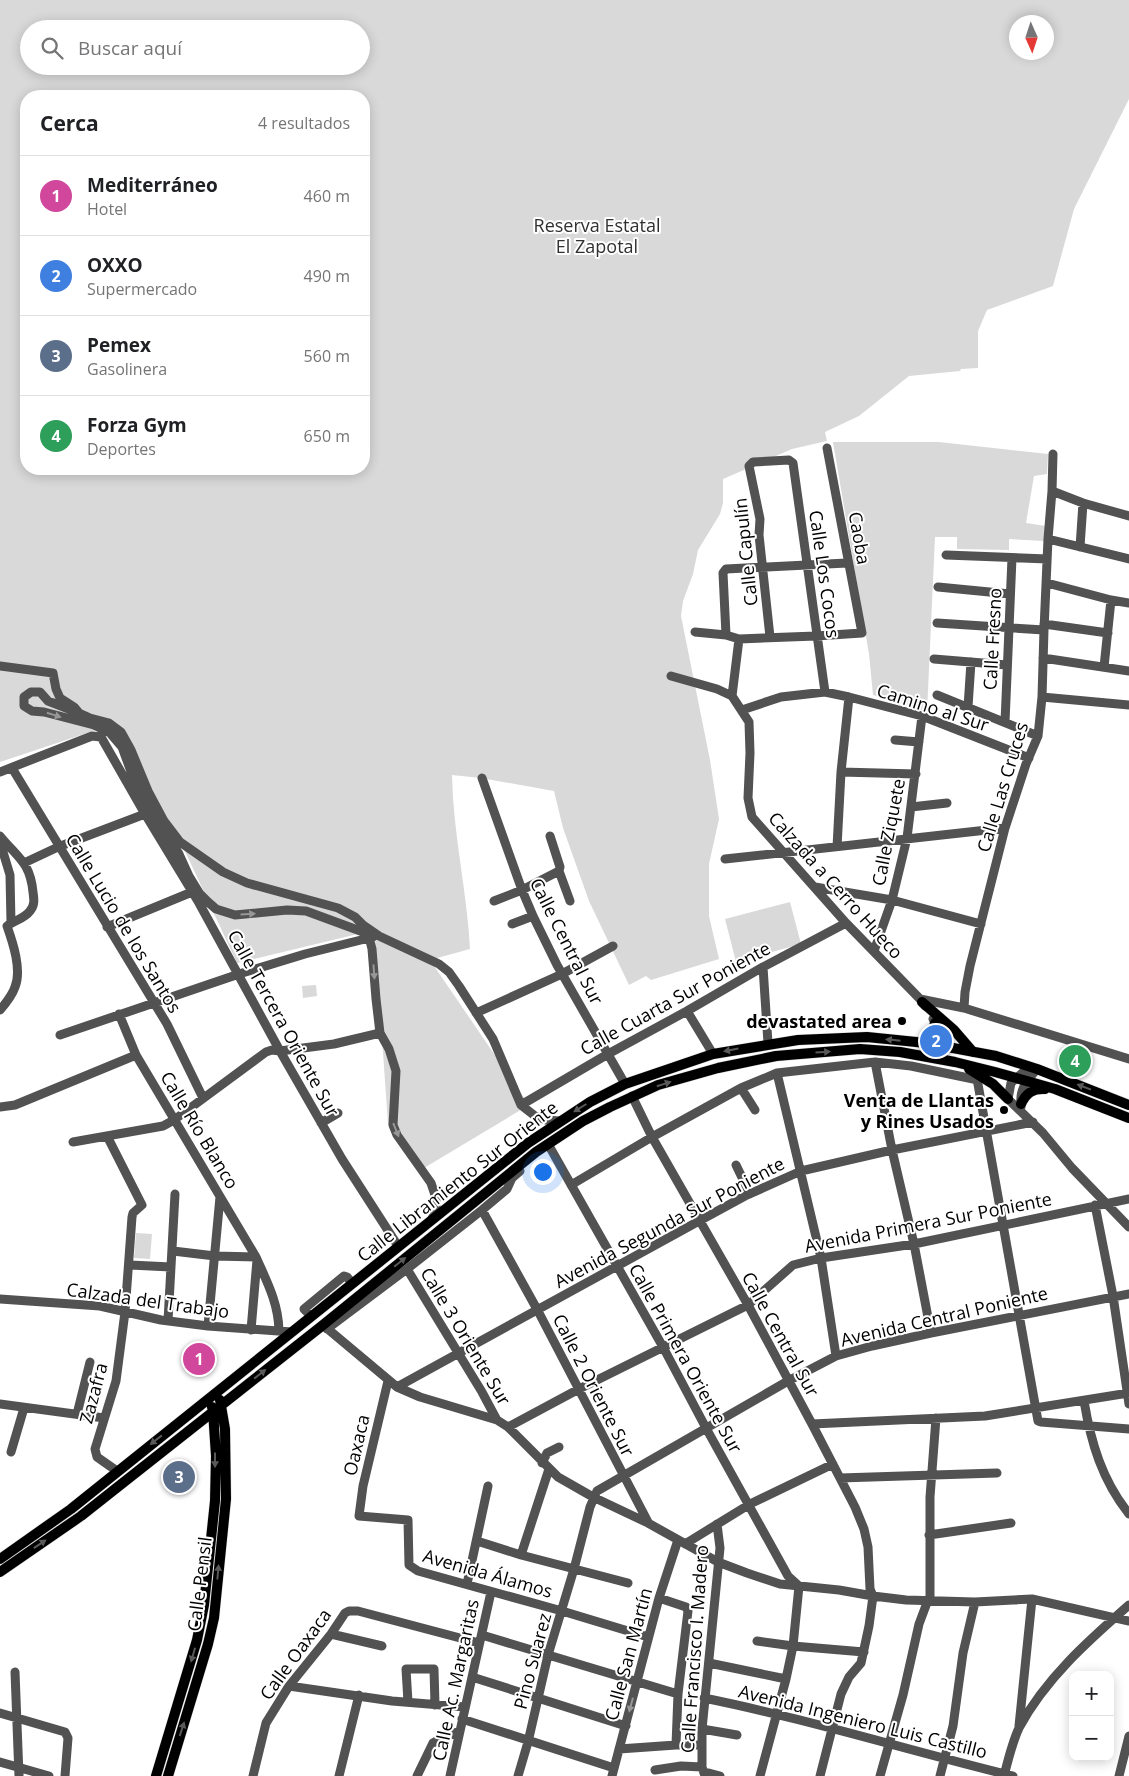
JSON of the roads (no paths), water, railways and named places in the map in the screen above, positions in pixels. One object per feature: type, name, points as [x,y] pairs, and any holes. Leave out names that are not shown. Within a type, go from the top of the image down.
[{"type":"main road","points":[[921,1000],[954,1030],[973,1052]]},
{"type":"main road","points":[[926,1043],[931,1036],[935,1023]]},
{"type":"main road","name":"Calle Libramiento Sur Oriente","points":[[0,1558],[71,1509],[292,1332],[311,1316],[322,1300],[352,1282],[528,1143],[590,1102],[625,1084],[713,1054],[798,1040],[867,1037],[926,1043],[996,1056],[1033,1068],[1129,1105]]},
{"type":"main road","name":"Calle Libramiento Sur Oriente","points":[[0,1572],[81,1516],[325,1327],[536,1152],[583,1121],[658,1085],[718,1068],[776,1056],[860,1050],[900,1052],[955,1062],[1055,1089],[1129,1118]]},
{"type":"main road","points":[[955,1062],[977,1077],[993,1084],[1008,1099]]},
{"type":"main road","points":[[1021,1108],[1027,1094],[1031,1091],[1039,1088],[1055,1089]]},
{"type":"main road","name":"Calle Pensil","points":[[156,1776],[195,1649],[204,1605],[215,1501],[217,1392]]},
{"type":"main road","name":"Calle Pensil","points":[[168,1776],[208,1644],[214,1618],[226,1499],[225,1437],[218,1408],[208,1399]]},
{"type":"street","name":"Caoba","points":[[816,636],[862,633],[827,448]]},
{"type":"street","name":"Calle Las Cruces","points":[[964,1008],[970,966],[1005,828],[1038,736],[1042,698],[1053,454]]},
{"type":"street","name":"Calle Capulín","points":[[770,637],[759,536],[760,518],[750,463],[790,460]]},
{"type":"street","name":"Calle Los Cocos","points":[[790,460],[793,463],[825,692]]},
{"type":"street","points":[[1052,492],[1129,516]]},
{"type":"street","points":[[1080,547],[1083,503]]},
{"type":"street","points":[[1048,540],[1129,559]]},
{"type":"street","points":[[946,554],[1047,559]]},
{"type":"street","name":"Calle Fresno","points":[[1005,722],[1012,558]]},
{"type":"street","points":[[726,635],[723,573],[726,569],[848,563]]},
{"type":"street","points":[[1047,583],[1129,603]]},
{"type":"street","points":[[938,587],[1010,594]]},
{"type":"street","points":[[1104,667],[1111,600]]},
{"type":"street","points":[[937,623],[1009,628],[1044,627],[1108,633]]},
{"type":"street","points":[[695,632],[726,635],[739,639],[816,636]]},
{"type":"street","points":[[672,676],[717,689],[732,696],[739,639]]},
{"type":"street","points":[[1043,658],[1129,671]]},
{"type":"street","points":[[934,659],[1007,665]]},
{"type":"street","points":[[968,707],[971,662]]},
{"type":"street","points":[[0,666],[53,673],[60,698],[74,707],[79,713]]},
{"type":"street","points":[[374,937],[355,917],[338,908],[247,883],[223,872],[180,842],[164,821],[121,732],[108,723],[90,718],[48,701],[40,692],[31,692],[24,697],[24,706],[32,711],[44,712],[94,725],[110,733],[122,747],[137,788],[179,854],[189,876],[208,902],[216,909],[236,915],[287,910],[306,911],[363,932],[374,937],[439,964],[449,972],[493,1039],[521,1105],[536,1116],[546,1120],[560,1121]]},
{"type":"street","name":"Camino al Sur","points":[[742,710],[780,697],[825,692],[922,716],[1029,758]]},
{"type":"street","points":[[937,695],[1038,736]]},
{"type":"street","name":"Calzada a Cerro Hueco","points":[[732,696],[749,722],[748,798],[752,817],[846,923],[921,1000],[942,1036],[941,1060]]},
{"type":"street","points":[[837,847],[841,772],[849,697]]},
{"type":"street","points":[[1042,698],[1129,704]]},
{"type":"street","name":"Calle Ziquete","points":[[874,951],[892,900],[907,838],[922,716]]},
{"type":"street","name":"Calle Tercera Oriente Sur","points":[[12,768],[92,736],[101,737],[239,974],[280,1051],[342,1159],[398,1246]]},
{"type":"street","points":[[895,740],[919,742]]},
{"type":"street","points":[[0,772],[12,768]]},
{"type":"street","name":"Calle Lucio de los Santos","points":[[12,768],[166,1024],[204,1098]]},
{"type":"street","points":[[841,772],[916,774]]},
{"type":"street","name":"Calle Central Sur","points":[[482,778],[533,916],[562,974],[625,1084]]},
{"type":"street","points":[[911,807],[947,803]]},
{"type":"street","points":[[24,863],[58,847],[145,814]]},
{"type":"street","points":[[725,859],[1005,828]]},
{"type":"street","points":[[0,836],[24,863],[32,878],[34,904],[32,910],[25,916],[6,925]]},
{"type":"street","points":[[550,836],[560,867],[559,871],[570,901]]},
{"type":"street","points":[[0,842],[10,875],[6,925],[15,949],[16,985],[11,996],[0,1010]]},
{"type":"street","points":[[494,901],[522,890],[559,871]]},
{"type":"street","points":[[815,888],[892,900],[981,924]]},
{"type":"street","points":[[107,927],[192,892]]},
{"type":"street","points":[[512,924],[533,916]]},
{"type":"street","name":"Calle Cuarta Sur Poniente","points":[[521,1105],[763,967],[846,923]]},
{"type":"street","points":[[60,1035],[239,974],[305,954],[374,937]]},
{"type":"street","points":[[374,937],[372,949],[380,1033],[389,1049],[396,1071],[393,1125],[397,1135],[431,1183],[436,1198],[436,1208],[432,1219]]},
{"type":"street","points":[[476,1012],[562,974],[613,946]]},
{"type":"street","points":[[763,967],[768,1044]]},
{"type":"street","points":[[921,1000],[964,1008],[1129,1059]]},
{"type":"street","points":[[687,1011],[713,1054]]},
{"type":"street","name":"Calle Río Blanco","points":[[119,1014],[136,1055],[257,1258],[269,1284],[276,1309],[279,1330]]},
{"type":"street","points":[[73,1142],[162,1126],[174,1120],[266,1052],[334,1044],[380,1033]]},
{"type":"street","points":[[0,1107],[23,1102],[136,1055]]},
{"type":"street","points":[[874,1062],[914,1244],[931,1333]]},
{"type":"street","points":[[571,1185],[652,1137],[741,1088],[777,1073],[874,1062],[977,1077],[1038,1421],[1129,1429]]},
{"type":"street","points":[[1033,1068],[1011,1083],[1008,1099],[1021,1108],[1072,1168],[1129,1227]]},
{"type":"street","points":[[1021,1108],[1020,1094],[1033,1068]]},
{"type":"street","points":[[777,1073],[821,1258],[836,1356]]},
{"type":"street","points":[[741,1088],[755,1110]]},
{"type":"street","name":"Calle Central Sur","points":[[632,1096],[698,1221],[748,1304],[833,1464],[864,1528],[868,1547],[870,1589],[873,1596],[864,1652]]},
{"type":"street","points":[[321,1123],[338,1113]]},
{"type":"street","name":"Avenida Segunda Sur Poniente","points":[[397,1387],[698,1221],[750,1194],[801,1171],[892,1150],[1033,1122]]},
{"type":"street","name":"Zazafra","points":[[106,1136],[142,1205],[133,1213],[132,1217],[130,1265],[116,1381],[95,1449],[97,1457],[117,1471]]},
{"type":"street","name":"Calle Primera Oriente Sur","points":[[548,1144],[663,1347],[788,1576],[799,1586]]},
{"type":"street","points":[[536,1152],[524,1168],[512,1178],[507,1189],[482,1210],[407,1269],[325,1327],[397,1387],[420,1397],[497,1420],[508,1427],[558,1477],[593,1497],[648,1523],[718,1562],[766,1580],[780,1584],[839,1590],[873,1596],[928,1600],[975,1602],[1032,1599],[1129,1621]]},
{"type":"street","points":[[736,1165],[750,1194]]},
{"type":"street","points":[[168,1321],[175,1194]]},
{"type":"street","points":[[208,1326],[220,1196]]},
{"type":"street","name":"Avenida Primera Sur Poniente","points":[[508,1427],[748,1304],[793,1265],[821,1258],[914,1244],[1129,1199]]},
{"type":"street","points":[[1095,1205],[1113,1296],[1129,1404]]},
{"type":"street","name":"Calle 2 Oriente Sur","points":[[482,1210],[538,1310],[648,1523]]},
{"type":"street","points":[[172,1251],[257,1258],[251,1330]]},
{"type":"street","points":[[130,1265],[171,1267]]},
{"type":"street","name":"Calle 3 Oriente Sur","points":[[407,1269],[497,1420]]},
{"type":"street","name":"Avenida Central Poniente","points":[[593,1497],[597,1491],[623,1475],[788,1381],[836,1356],[931,1333],[1129,1294]]},
{"type":"street","name":"Calzada del Trabajo","points":[[0,1299],[100,1306],[168,1321],[251,1330],[292,1332]]},
{"type":"street","points":[[77,1414],[90,1362]]},
{"type":"street","name":"Oaxaca","points":[[360,1516],[363,1486],[388,1381]]},
{"type":"street","points":[[812,1424],[985,1416],[1128,1393]]},
{"type":"street","points":[[1084,1401],[1088,1426],[1105,1476],[1112,1491],[1129,1514]]},
{"type":"street","points":[[0,1404],[104,1418]]},
{"type":"street","points":[[11,1452],[24,1408]]},
{"type":"street","points":[[880,1776],[919,1624],[930,1597],[929,1535],[936,1418]]},
{"type":"street","points":[[521,1555],[547,1453],[559,1447]]},
{"type":"street","points":[[681,1542],[717,1524],[750,1504],[833,1464]]},
{"type":"street","points":[[840,1478],[997,1473]]},
{"type":"street","points":[[467,1584],[488,1486]]},
{"type":"street","name":"Pino Suarez","points":[[518,1776],[528,1742],[548,1655],[574,1570],[593,1497]]},
{"type":"street","name":"Avenida Álamos","points":[[360,1516],[408,1520],[409,1566],[418,1571],[648,1637]]},
{"type":"street","points":[[929,1535],[1011,1523]]},
{"type":"street","name":"Calle Francisco I. Madero","points":[[704,1772],[701,1745],[704,1698],[720,1548],[717,1524]]},
{"type":"street","points":[[477,1541],[574,1570],[628,1583]]},
{"type":"street","name":"Calle San Martín","points":[[613,1772],[659,1598],[681,1542]]},
{"type":"street","points":[[760,1776],[778,1714],[793,1646],[799,1586]]},
{"type":"street","name":"Calle Ac. Margaritas","points":[[450,1776],[491,1592]]},
{"type":"street","points":[[659,1598],[686,1607],[688,1611],[678,1694],[676,1745]]},
{"type":"street","points":[[1007,1775],[1019,1729],[1032,1599]]},
{"type":"street","points":[[940,1776],[953,1726],[963,1653],[975,1602]]},
{"type":"street","points":[[1019,1729],[1045,1687],[1059,1670],[1129,1604]]},
{"type":"street","name":"Calle Oaxaca","points":[[253,1776],[266,1723],[289,1686],[345,1613],[358,1611],[480,1639]]},
{"type":"street","points":[[330,1634],[382,1646]]},
{"type":"street","points":[[480,1639],[548,1655],[678,1694]]},
{"type":"street","points":[[756,1641],[864,1652],[861,1663],[849,1676],[841,1694],[820,1776]]},
{"type":"street","points":[[709,1664],[786,1678]]},
{"type":"street","points":[[408,1702],[406,1669],[434,1669],[435,1705]]},
{"type":"street","points":[[15,1672],[19,1772]]},
{"type":"street","points":[[472,1677],[626,1726]]},
{"type":"street","points":[[289,1686],[392,1701],[465,1707]]},
{"type":"street","points":[[339,1776],[359,1695]]},
{"type":"street","name":"Avenida Ingeniero Luis Castillo","points":[[704,1698],[778,1714],[1007,1775]]},
{"type":"street","points":[[0,1712],[66,1732],[65,1776]]},
{"type":"street","points":[[462,1720],[613,1772]]},
{"type":"street","points":[[702,1729],[737,1734]]},
{"type":"street","points":[[417,1776],[433,1743],[460,1731]]},
{"type":"street","points":[[1119,1776],[1129,1736]]},
{"type":"street","points":[[620,1749],[701,1745]]},
{"type":"street","points":[[0,1762],[19,1772],[49,1776]]},
{"type":"street","points":[[658,1772],[681,1766],[720,1776]]},
{"type":"place","name":"devastated area","points":[[902,1021]]},
{"type":"place","name":"OXXO","points":[[936,1041]]},
{"type":"place","name":"Forza Gym","points":[[1075,1061]]},
{"type":"place","name":"Venta de Llantas y Rines Usados","points":[[1004,1110]]},
{"type":"place","name":"Mediterráneo","points":[[199,1359]]},
{"type":"place","name":"Pemex","points":[[179,1477]]},
{"type":"park label","name":"Reserva Estatal El Zapotal","points":[[597,235]]}]
